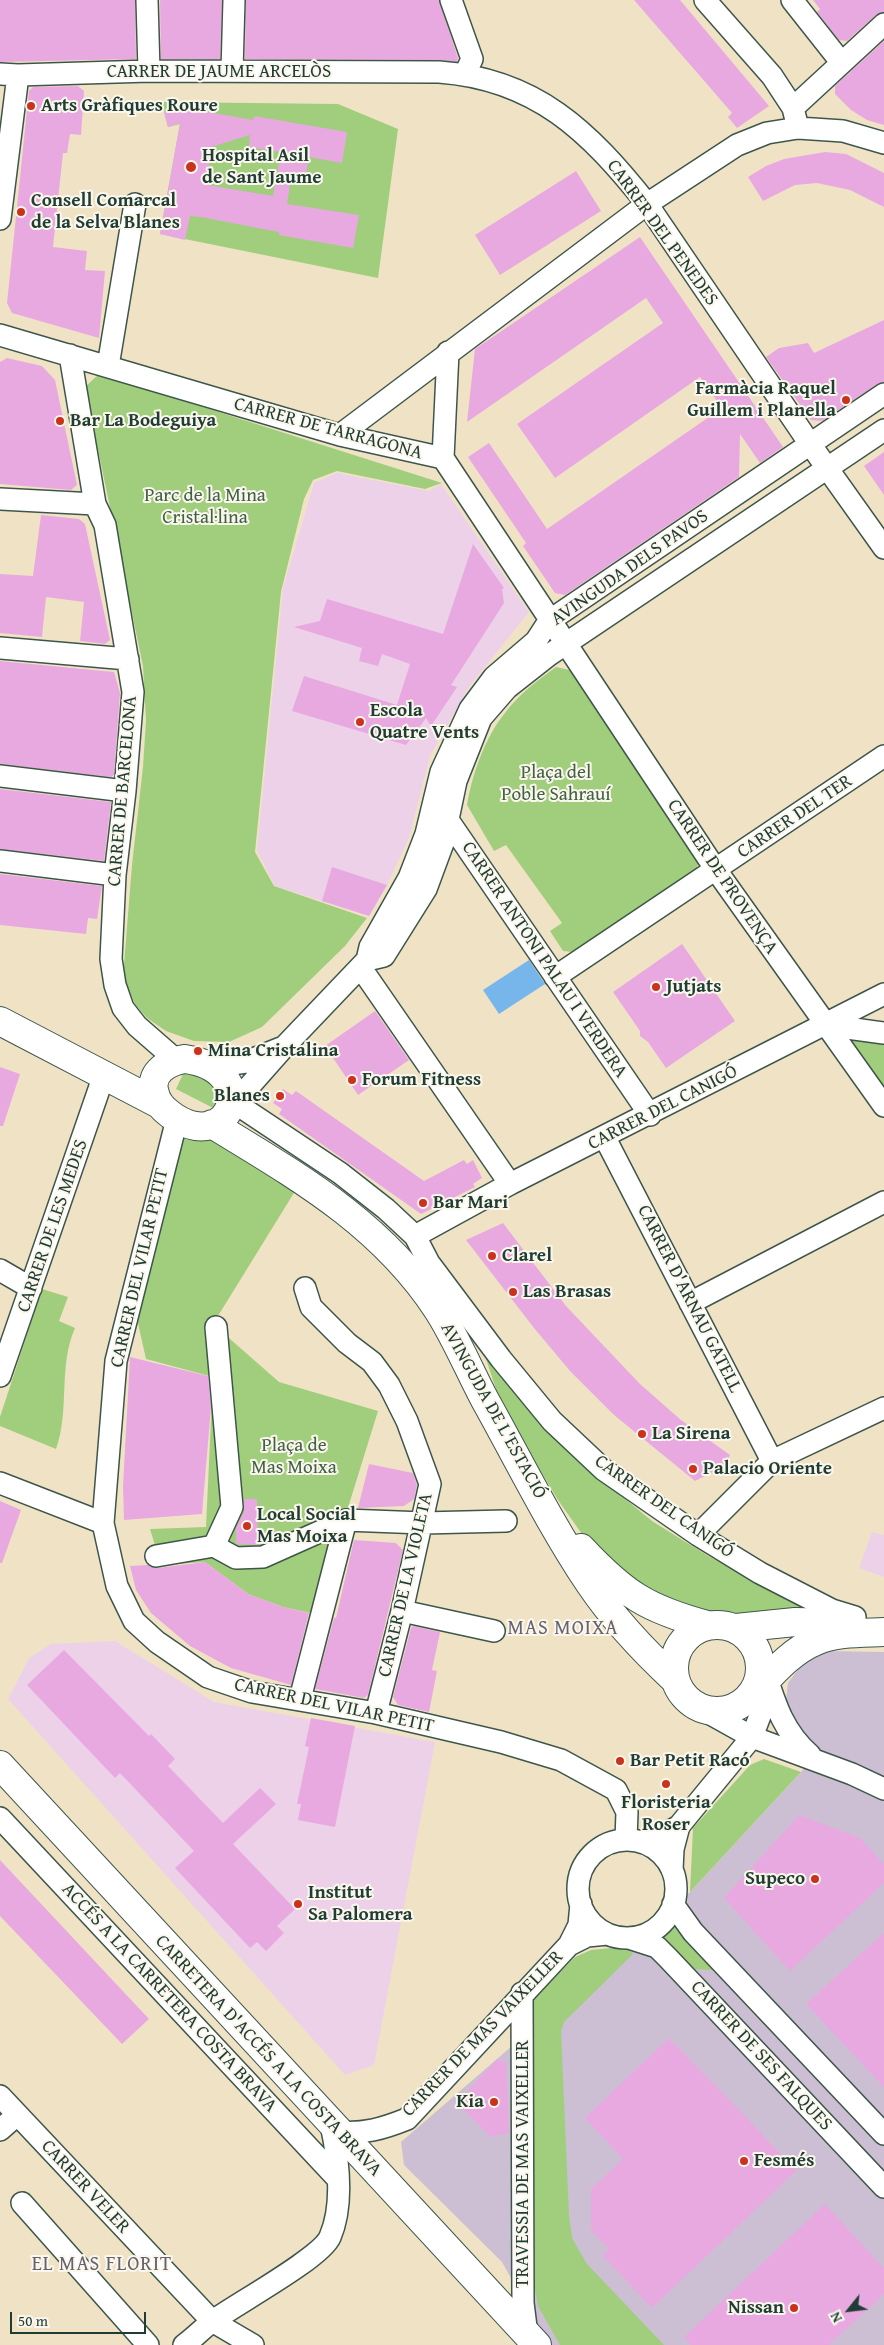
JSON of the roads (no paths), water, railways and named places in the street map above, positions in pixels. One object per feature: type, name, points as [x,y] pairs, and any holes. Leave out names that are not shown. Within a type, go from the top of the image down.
[{"type":"street","points":[[147,0],[149,70]]},
{"type":"street","points":[[232,71],[234,0]]},
{"type":"street","points":[[451,0],[472,59],[465,74]]},
{"type":"street","points":[[705,0],[772,76],[794,108],[798,128]]},
{"type":"street","points":[[792,0],[841,62]]},
{"type":"street","points":[[794,108],[841,62],[884,24]]},
{"type":"street","name":"CARRER DE JAUME ARCELÒS","points":[[9,75],[149,70],[438,72]]},
{"type":"street","name":"CARRER DEL PENEDES","points":[[438,72],[465,74],[524,92],[593,141],[647,204],[810,444]]},
{"type":"street","points":[[0,219],[9,75]]},
{"type":"street","points":[[340,435],[647,204],[737,145],[767,133],[798,128],[843,131],[884,143]]},
{"type":"street","points":[[108,366],[135,204]]},
{"type":"street","name":"CARRER DE TARRAGONA","points":[[0,335],[340,435],[442,458],[566,645]]},
{"type":"street","points":[[442,458],[448,352]]},
{"type":"street","name":"CARRER DE BARCELONA","points":[[70,355],[95,504],[104,525],[133,692],[125,791],[115,875],[111,959],[115,985],[123,1008],[167,1066]]},
{"type":"street","name":"AVINGUDA DELS PAVOS","points":[[232,1100],[246,1090],[284,1047],[364,964],[384,956],[426,889],[443,843],[441,772],[470,709],[494,677],[536,640],[549,621],[884,394]]},
{"type":"street","name":"AVINGUDA DELS PAVOS","points":[[441,814],[481,718],[507,688],[566,645],[884,430]]},
{"type":"street","points":[[810,444],[829,468],[884,548]]},
{"type":"street","points":[[0,499],[95,504]]},
{"type":"street","name":"CARRER DE PROVENÇA","points":[[566,645],[716,870],[884,1106]]},
{"type":"street","points":[[0,648],[128,659]]},
{"type":"street","name":"CARRER DEL TER","points":[[555,977],[884,756]]},
{"type":"street","points":[[0,776],[125,791]]},
{"type":"street","name":"CARRER ANTONI PALAU I VERDERA","points":[[441,814],[650,1115]]},
{"type":"street","points":[[0,861],[115,875]]},
{"type":"street","points":[[364,964],[510,1184]]},
{"type":"street","name":"CARRER DEL CANIGÓ","points":[[415,1236],[510,1184],[605,1138],[884,994]]},
{"type":"street","points":[[0,1021],[115,1080],[168,1112],[195,1125],[212,1124],[228,1114],[232,1100],[222,1076],[211,1067],[199,1061],[167,1066],[140,1082],[115,1080]]},
{"type":"street","points":[[825,1025],[884,1033]]},
{"type":"street","name":"AVINGUDA DELS PAVOS","points":[[211,1067],[246,1062],[284,1047]]},
{"type":"street","points":[[167,1066],[154,1080],[153,1088],[168,1112]]},
{"type":"street","name":"CARRER DE LES MEDES","points":[[0,1376],[31,1288],[115,1080]]},
{"type":"street","name":"CARRER DEL CANIGÓ","points":[[232,1100],[340,1173],[386,1209],[415,1236],[429,1263],[472,1322],[552,1421],[604,1470],[698,1535],[760,1574],[832,1610],[884,1628]]},
{"type":"street","name":"CARRER DEL VILAR PETIT","points":[[168,1112],[116,1361],[103,1523],[117,1586],[134,1621],[157,1642],[208,1677],[252,1692],[300,1698],[376,1713],[501,1742],[560,1760],[616,1790],[627,1812],[634,1841]]},
{"type":"street","name":"AVINGUDA DE L'ESTACIÓ","points":[[212,1124],[316,1188],[363,1224],[408,1271],[438,1310],[548,1512],[591,1585],[656,1662],[675,1680]]},
{"type":"street","name":"CARRER D'ARNAU GATELL","points":[[605,1138],[772,1461]]},
{"type":"street","points":[[690,1303],[884,1202]]},
{"type":"street","name":"AVINGUDA DE L'ESTACIÓ","points":[[429,1263],[438,1310]]},
{"type":"street","points":[[0,1270],[31,1288]]},
{"type":"street","name":"CARRER DE LA VIOLETA","points":[[305,1288],[311,1308],[347,1343],[372,1362],[389,1385],[407,1422],[430,1484],[423,1523],[376,1713]]},
{"type":"street","points":[[214,1546],[232,1507],[216,1327]]},
{"type":"street","points":[[698,1535],[772,1461],[884,1408]]},
{"type":"street","points":[[0,1483],[103,1523]]},
{"type":"street","name":"AVINGUDA DE L'ESTACIÓ","points":[[548,1512],[597,1565],[633,1597],[680,1618],[707,1625]]},
{"type":"street","points":[[300,1698],[346,1520]]},
{"type":"street","points":[[156,1556],[214,1546],[236,1558],[263,1557],[346,1520],[423,1523],[506,1521]]},
{"type":"street","points":[[402,1611],[494,1631]]},
{"type":"street","points":[[736,1628],[795,1622],[847,1623],[884,1628]]},
{"type":"street","points":[[816,1760],[792,1738],[783,1723],[755,1645],[746,1635],[736,1628],[722,1624],[707,1625],[694,1631],[683,1640],[677,1652],[674,1666],[675,1680],[685,1696],[700,1708],[743,1732],[884,1789]]},
{"type":"street","points":[[700,1708],[726,1711],[738,1707],[748,1699],[764,1668],[793,1655],[815,1641],[829,1636],[884,1628]]},
{"type":"street","points":[[634,1841],[658,1838],[679,1826],[732,1762],[743,1732],[764,1704],[764,1668]]},
{"type":"street","name":"CARRETERA D'ACCÉS A LA COSTA BRAVA","points":[[0,1765],[532,2340]]},
{"type":"street","name":"ACCÉS A LA CARRETERA COSTA BRAVA","points":[[0,1818],[337,2178]]},
{"type":"street","points":[[673,1904],[675,1882],[672,1870],[673,1849],[679,1826]]},
{"type":"street","points":[[634,1841],[656,1849],[672,1870]]},
{"type":"street","name":"CARRER DE SES FALQUES","points":[[634,1841],[609,1843],[595,1851],[584,1864],[578,1880],[578,1892],[581,1904],[590,1921],[608,1934],[629,1938],[657,1948],[884,2188]]},
{"type":"street","name":"CARRER DE MAS VAIXELLER","points":[[334,2128],[359,2134],[380,2130],[406,2118],[569,1944],[579,1925],[581,1904]]},
{"type":"street","name":"CARRER DE SES FALQUES","points":[[629,1938],[643,1935],[656,1928],[666,1917],[673,1904],[693,1932],[884,2134]]},
{"type":"street","name":"CARRER DE MAS VAIXELLER","points":[[569,1944],[588,1936],[608,1934]]},
{"type":"street","name":"TRAVESSIA DE MAS VAIXELLER","points":[[522,1993],[523,2303],[532,2340]]},
{"type":"street","name":"CARRER VELER","points":[[0,2096],[212,2321]]},
{"type":"street","points":[[0,2130],[17,2115]]},
{"type":"street","points":[[184,2345],[212,2321],[287,2273],[330,2238],[336,2216],[338,2160],[334,2128]]},
{"type":"street","points":[[22,2203],[148,2345]]},
{"type":"street","points":[[212,2321],[220,2345]]},
{"type":"street","points":[[212,2321],[253,2345]]},
{"type":"water","points":[[529,960],[545,984],[499,1014],[483,990]]},
{"type":"place","name":"Arts Gràfiques Roure","points":[[31,106]]},
{"type":"place","name":"Hospital Asil de Sant Jaume","points":[[191,167]]},
{"type":"place","name":"Consell Comarcal de la Selva Blanes","points":[[21,212]]},
{"type":"place","name":"Farmàcia Raquel Guillem i Planella","points":[[846,400]]},
{"type":"place","name":"Bar La Bodeguiya","points":[[60,421]]},
{"type":"place","name":"Escola Quatre Vents","points":[[360,722]]},
{"type":"place","name":"Jutjats","points":[[656,987]]},
{"type":"place","name":"Mina Cristalina","points":[[198,1051]]},
{"type":"place","name":"Forum Fitness","points":[[352,1080]]},
{"type":"place","name":"Blanes","points":[[280,1096]]},
{"type":"place","name":"Bar Mari","points":[[423,1203]]},
{"type":"place","name":"Clarel","points":[[492,1256]]},
{"type":"place","name":"Las Brasas","points":[[513,1292]]},
{"type":"place","name":"La Sirena","points":[[642,1434]]},
{"type":"place","name":"Palacio Oriente","points":[[693,1469]]},
{"type":"place","name":"Local Social Mas Moixa","points":[[247,1526]]},
{"type":"place","name":"Bar Petit Racó","points":[[620,1761]]},
{"type":"place","name":"Floristeria Roser","points":[[666,1784]]},
{"type":"place","name":"Supeco","points":[[815,1879]]},
{"type":"place","name":"Institut Sa Palomera","points":[[298,1904]]},
{"type":"place","name":"Kia","points":[[494,2102]]},
{"type":"place","name":"Fesmés","points":[[744,2161]]},
{"type":"place","name":"Nissan","points":[[794,2308]]},
{"type":"district","name":"MAS MOIXA","points":[[563,1629]]},
{"type":"district","name":"EL MAS FLORIT","points":[[102,2265]]},
{"type":"park label","name":"Parc de la Mina Cristal·lina","points":[[205,507]]},
{"type":"park label","name":"Plaça del Poble Sahrauí","points":[[556,784]]},
{"type":"park label","name":"Plaça de Mas Moixa","points":[[294,1457]]}]
